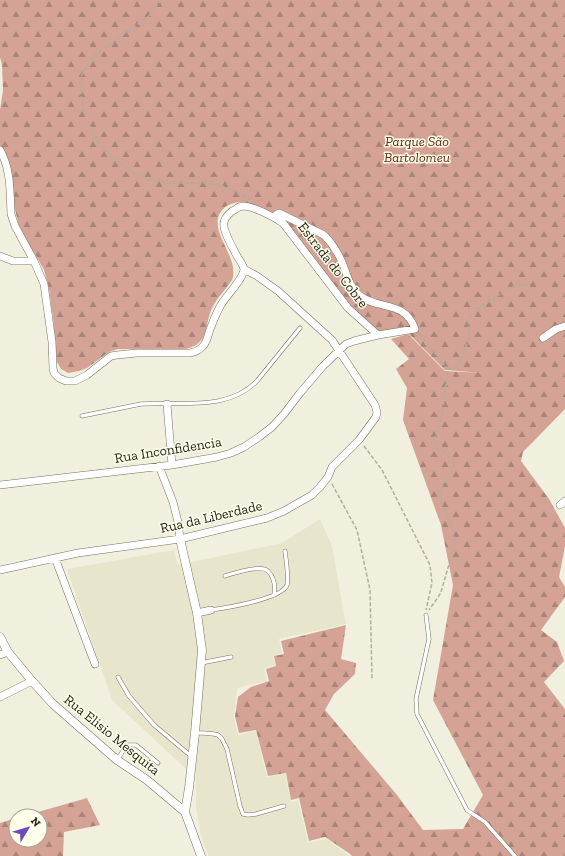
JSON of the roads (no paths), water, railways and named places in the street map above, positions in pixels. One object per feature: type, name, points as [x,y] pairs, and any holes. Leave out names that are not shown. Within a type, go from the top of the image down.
[{"type":"street","points":[[0,150],[8,171],[11,214],[18,232],[34,261],[44,284],[52,342],[52,364],[54,373],[59,378],[66,381],[76,381],[87,376],[111,356],[137,353],[190,353],[198,351],[205,344],[220,305],[243,273],[244,269]]},
{"type":"street","points":[[273,217],[242,206],[234,209],[228,215],[224,221],[224,228],[244,269],[278,291],[332,340],[339,350]]},
{"type":"street","name":"Estrada do Cobre","points":[[378,335],[348,308],[283,223],[273,217],[279,213],[324,235],[329,240],[341,261],[355,291],[361,297],[371,302],[391,307],[402,312],[413,324],[415,329]]},
{"type":"street","points":[[0,256],[13,261],[34,261]]},
{"type":"street","points":[[543,338],[556,329],[565,326]]},
{"type":"street","name":"Rua Inconfidencia","points":[[0,485],[172,465],[231,453],[258,438],[272,426],[284,414],[323,366],[346,344],[378,335],[415,329]]},
{"type":"street","name":"Rua da Liberdade","points":[[0,570],[78,553],[180,539],[267,518],[284,511],[312,495],[320,488],[328,477],[332,467],[359,440],[376,417],[377,412],[375,405],[339,350]]},
{"type":"street","points":[[167,404],[172,465]]},
{"type":"street","points":[[159,466],[173,502],[178,522],[180,539],[197,613],[201,640],[201,663],[195,733],[186,812],[201,856]]},
{"type":"street","points":[[55,558],[95,664]]},
{"type":"street","points":[[197,613],[211,610]]},
{"type":"street","name":"Rua Elisio Mesquita","points":[[0,637],[8,652],[53,704],[117,760],[147,780],[186,812]]},
{"type":"street","points":[[0,655],[8,652]]},
{"type":"street","points":[[0,697],[32,681]]},
{"type":"lane","points":[[82,416],[141,404],[188,404],[210,402],[234,397],[251,387],[257,381],[300,328]]},
{"type":"lane","points":[[211,610],[251,602],[274,595],[283,590],[287,586],[285,551]]},
{"type":"lane","points":[[224,576],[257,568],[263,568],[272,576],[275,590],[274,595]]},
{"type":"lane","points":[[426,615],[429,639],[416,699],[417,714],[468,810],[485,822],[515,856]]},
{"type":"lane","points":[[201,663],[231,657]]},
{"type":"lane","points":[[118,677],[129,696],[154,725],[192,757]]},
{"type":"lane","points":[[195,733],[203,732],[214,734],[218,735],[222,739],[227,749],[243,814],[248,816],[284,806]]},
{"type":"lane","points":[[117,760],[127,745],[136,745],[158,763]]},
{"type":"park label","name":"Parque São Bartolomeu","points":[[417,150]]}]
